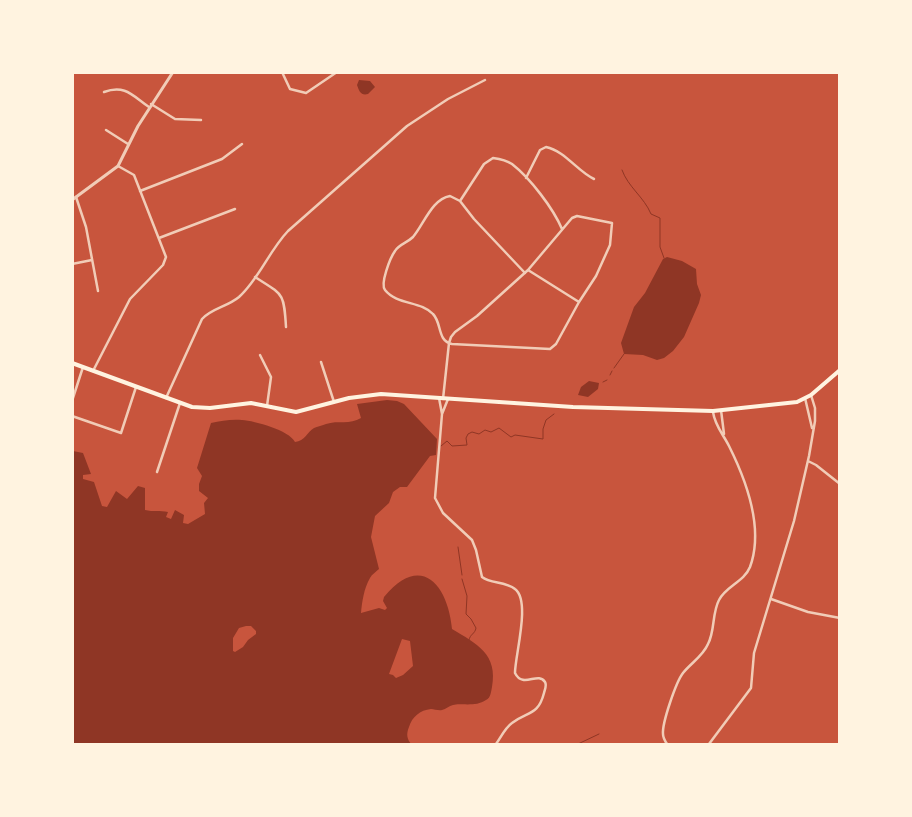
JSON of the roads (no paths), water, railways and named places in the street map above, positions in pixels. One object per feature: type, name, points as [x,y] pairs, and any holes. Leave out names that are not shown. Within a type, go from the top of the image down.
[{"type":"main road","points":[[72,363],[180,403],[205,408],[245,403],[298,412],[354,397],[374,395],[573,408],[713,411],[791,403],[811,395],[840,370]]},
{"type":"street","points":[[72,200],[118,166],[128,144],[172,72]]},
{"type":"street","points":[[282,72],[290,89],[306,93],[337,72]]},
{"type":"street","points":[[166,398],[202,318],[238,297],[255,277],[286,232],[387,143],[425,113],[460,92],[485,80]]},
{"type":"street","points":[[104,92],[120,89],[175,118],[202,120]]},
{"type":"street","points":[[106,130],[128,144]]},
{"type":"street","points":[[140,191],[222,159],[242,144]]},
{"type":"street","points":[[526,178],[540,150],[546,147],[560,154],[594,179]]},
{"type":"street","points":[[460,201],[484,164],[494,158],[507,161],[526,178],[552,209],[562,229]]},
{"type":"street","points":[[93,371],[130,299],[163,265],[166,256],[134,175],[118,166]]},
{"type":"street","points":[[496,744],[510,725],[538,708],[544,696],[546,685],[542,679],[521,680],[514,673],[521,629],[522,604],[520,596],[513,587],[490,581],[482,576],[472,540],[443,513],[435,498],[448,344],[455,332],[471,320],[525,273],[528,270],[572,218],[576,216],[612,224],[609,250],[556,344],[550,349],[448,344],[443,339],[437,319],[433,314],[428,310],[391,295],[385,290],[383,284],[393,253],[412,237],[440,199],[450,196],[460,201],[474,219],[525,273]]},
{"type":"street","points":[[76,197],[86,227],[98,292]]},
{"type":"street","points":[[159,238],[236,209]]},
{"type":"street","points":[[72,264],[92,260]]},
{"type":"street","points":[[528,270],[579,302]]},
{"type":"street","points":[[255,277],[280,293],[285,304],[286,327]]},
{"type":"street","points":[[260,355],[271,377],[267,406]]},
{"type":"street","points":[[321,362],[334,402]]},
{"type":"street","points":[[72,401],[83,367]]},
{"type":"street","points":[[72,416],[121,432],[136,387]]},
{"type":"street","points":[[709,744],[751,688],[754,653],[794,521],[808,461],[815,408],[811,395]]},
{"type":"street","points":[[806,398],[813,430]]},
{"type":"street","points":[[442,414],[443,399]]},
{"type":"street","points":[[157,472],[180,403]]},
{"type":"street","points":[[721,410],[724,435]]},
{"type":"street","points":[[667,744],[664,739],[663,728],[680,678],[705,650],[711,638],[718,602],[723,595],[745,576],[752,557],[755,527],[753,512],[736,460],[724,435],[716,424],[713,411]]},
{"type":"street","points":[[808,461],[840,484]]},
{"type":"street","points":[[771,599],[808,612],[840,618]]},
{"type":"waterway","points":[[622,170],[628,182],[651,214],[660,218],[660,247],[664,258]]},
{"type":"waterway","points":[[614,368],[624,354]]},
{"type":"waterway","points":[[610,375],[612,371]]},
{"type":"waterway","points":[[603,382],[607,380]]},
{"type":"waterway","points":[[441,446],[447,441],[452,446],[467,445],[466,438],[468,434],[472,432],[479,434],[485,430],[491,432],[499,428],[511,437],[515,435],[543,439],[543,429],[546,420],[554,414]]},
{"type":"waterway","points":[[458,547],[462,575]]},
{"type":"waterway","points":[[462,579],[467,596],[466,614],[476,628],[469,640]]},
{"type":"waterway","points":[[578,744],[599,734]]}]
